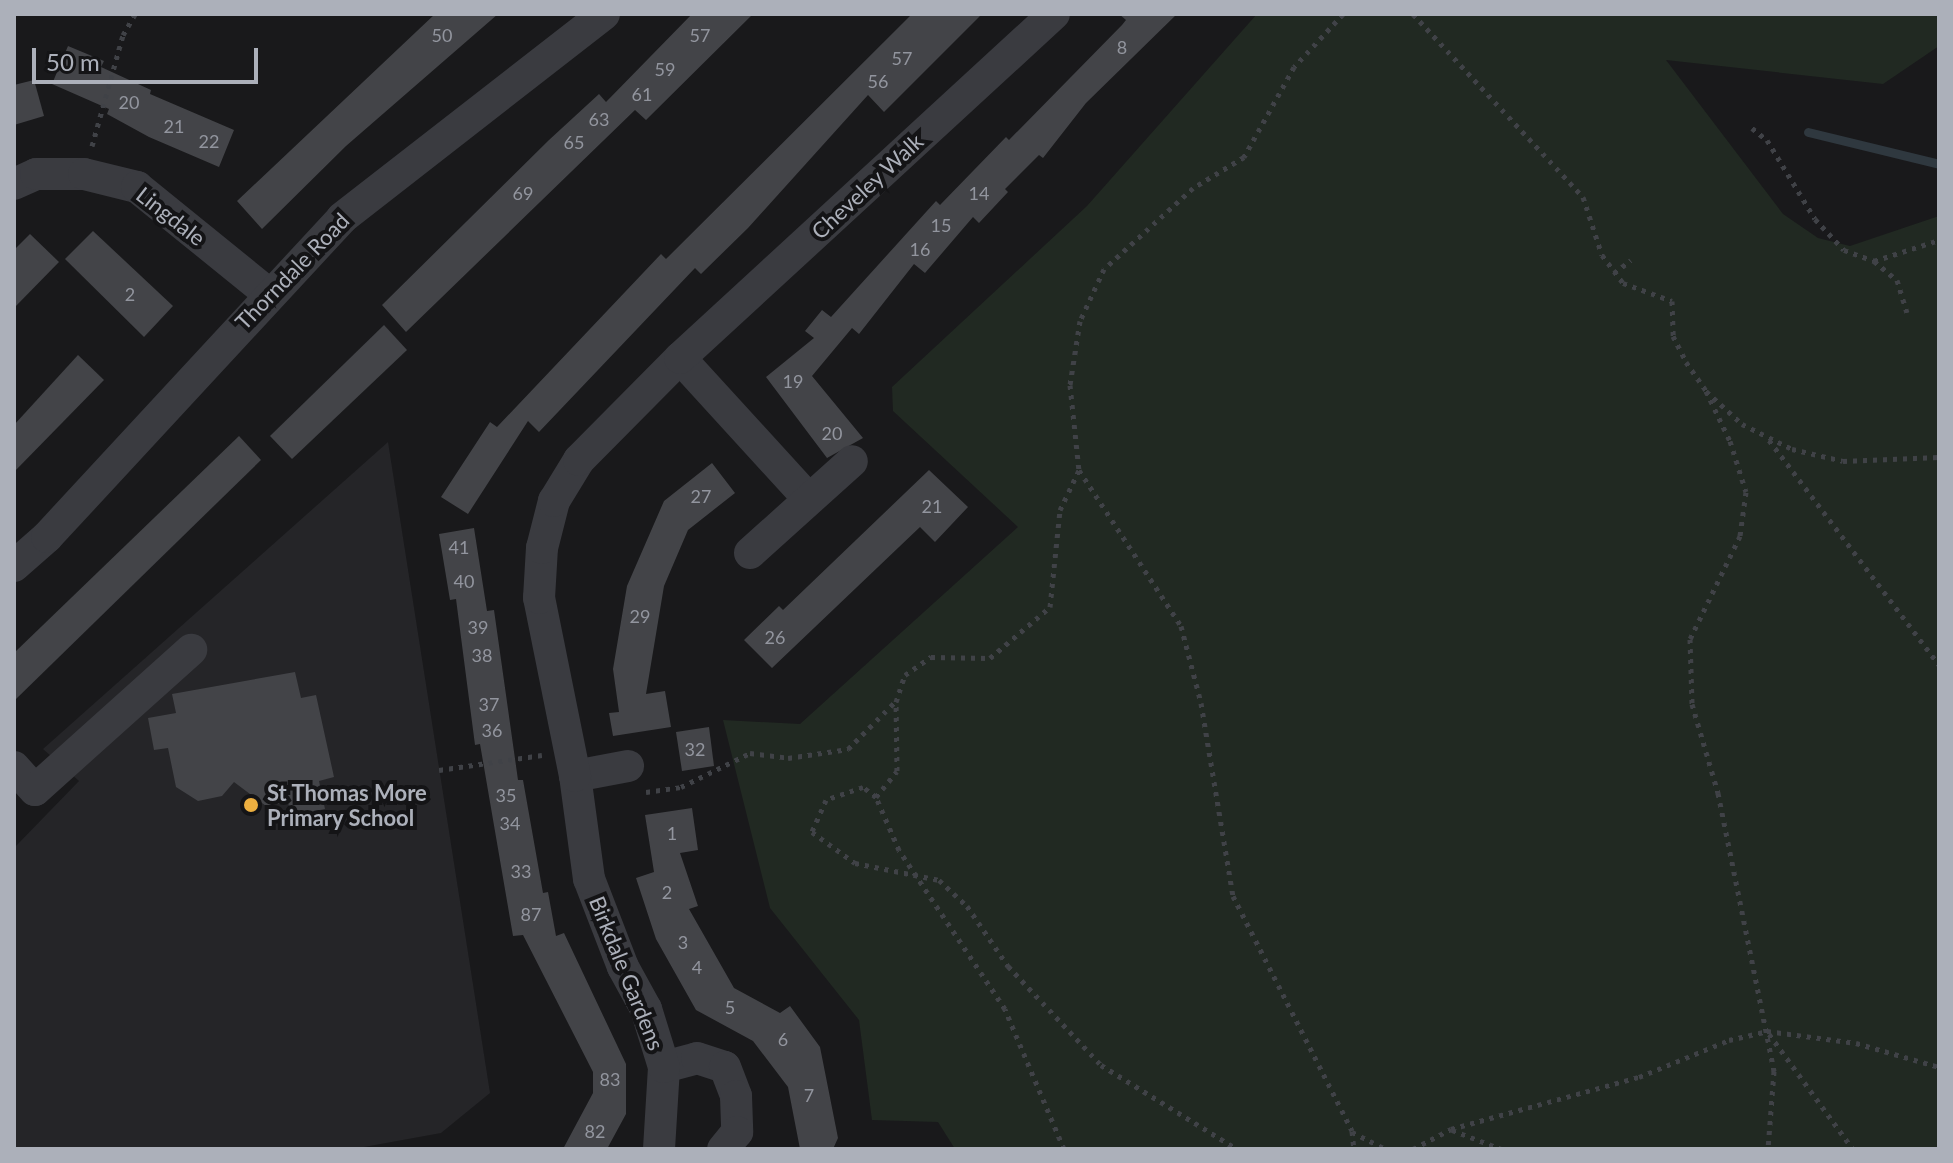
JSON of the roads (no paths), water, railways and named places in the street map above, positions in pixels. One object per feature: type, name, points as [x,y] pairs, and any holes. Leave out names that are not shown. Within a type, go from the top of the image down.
[{"type":"street","name":"Thorndale Road","points":[[14,566],[47,537],[268,293],[374,188],[604,14]]},
{"type":"street","name":"Cheveley Walk","points":[[589,879],[571,763],[539,598],[542,548],[554,501],[579,460],[680,358],[1054,14]]},
{"type":"street","name":"Lingdale","points":[[14,184],[36,174],[84,174],[137,187],[268,293]]},
{"type":"street","points":[[680,358],[808,498]]},
{"type":"street","points":[[750,553],[852,461]]},
{"type":"street","points":[[14,767],[35,790],[191,650]]},
{"type":"street","points":[[571,763],[628,766]]},
{"type":"street","name":"Birkdale Gardens","points":[[589,879],[623,967],[646,1009],[664,1067],[659,1149]]},
{"type":"street","name":"Birkdale Gardens","points":[[664,1067],[697,1058],[725,1067],[736,1096],[737,1132],[723,1149]]},
{"type":"waterway","points":[[1808,132],[1939,164]]},
{"type":"place","name":"St Thomas More Primary School","points":[[251,805]]}]
